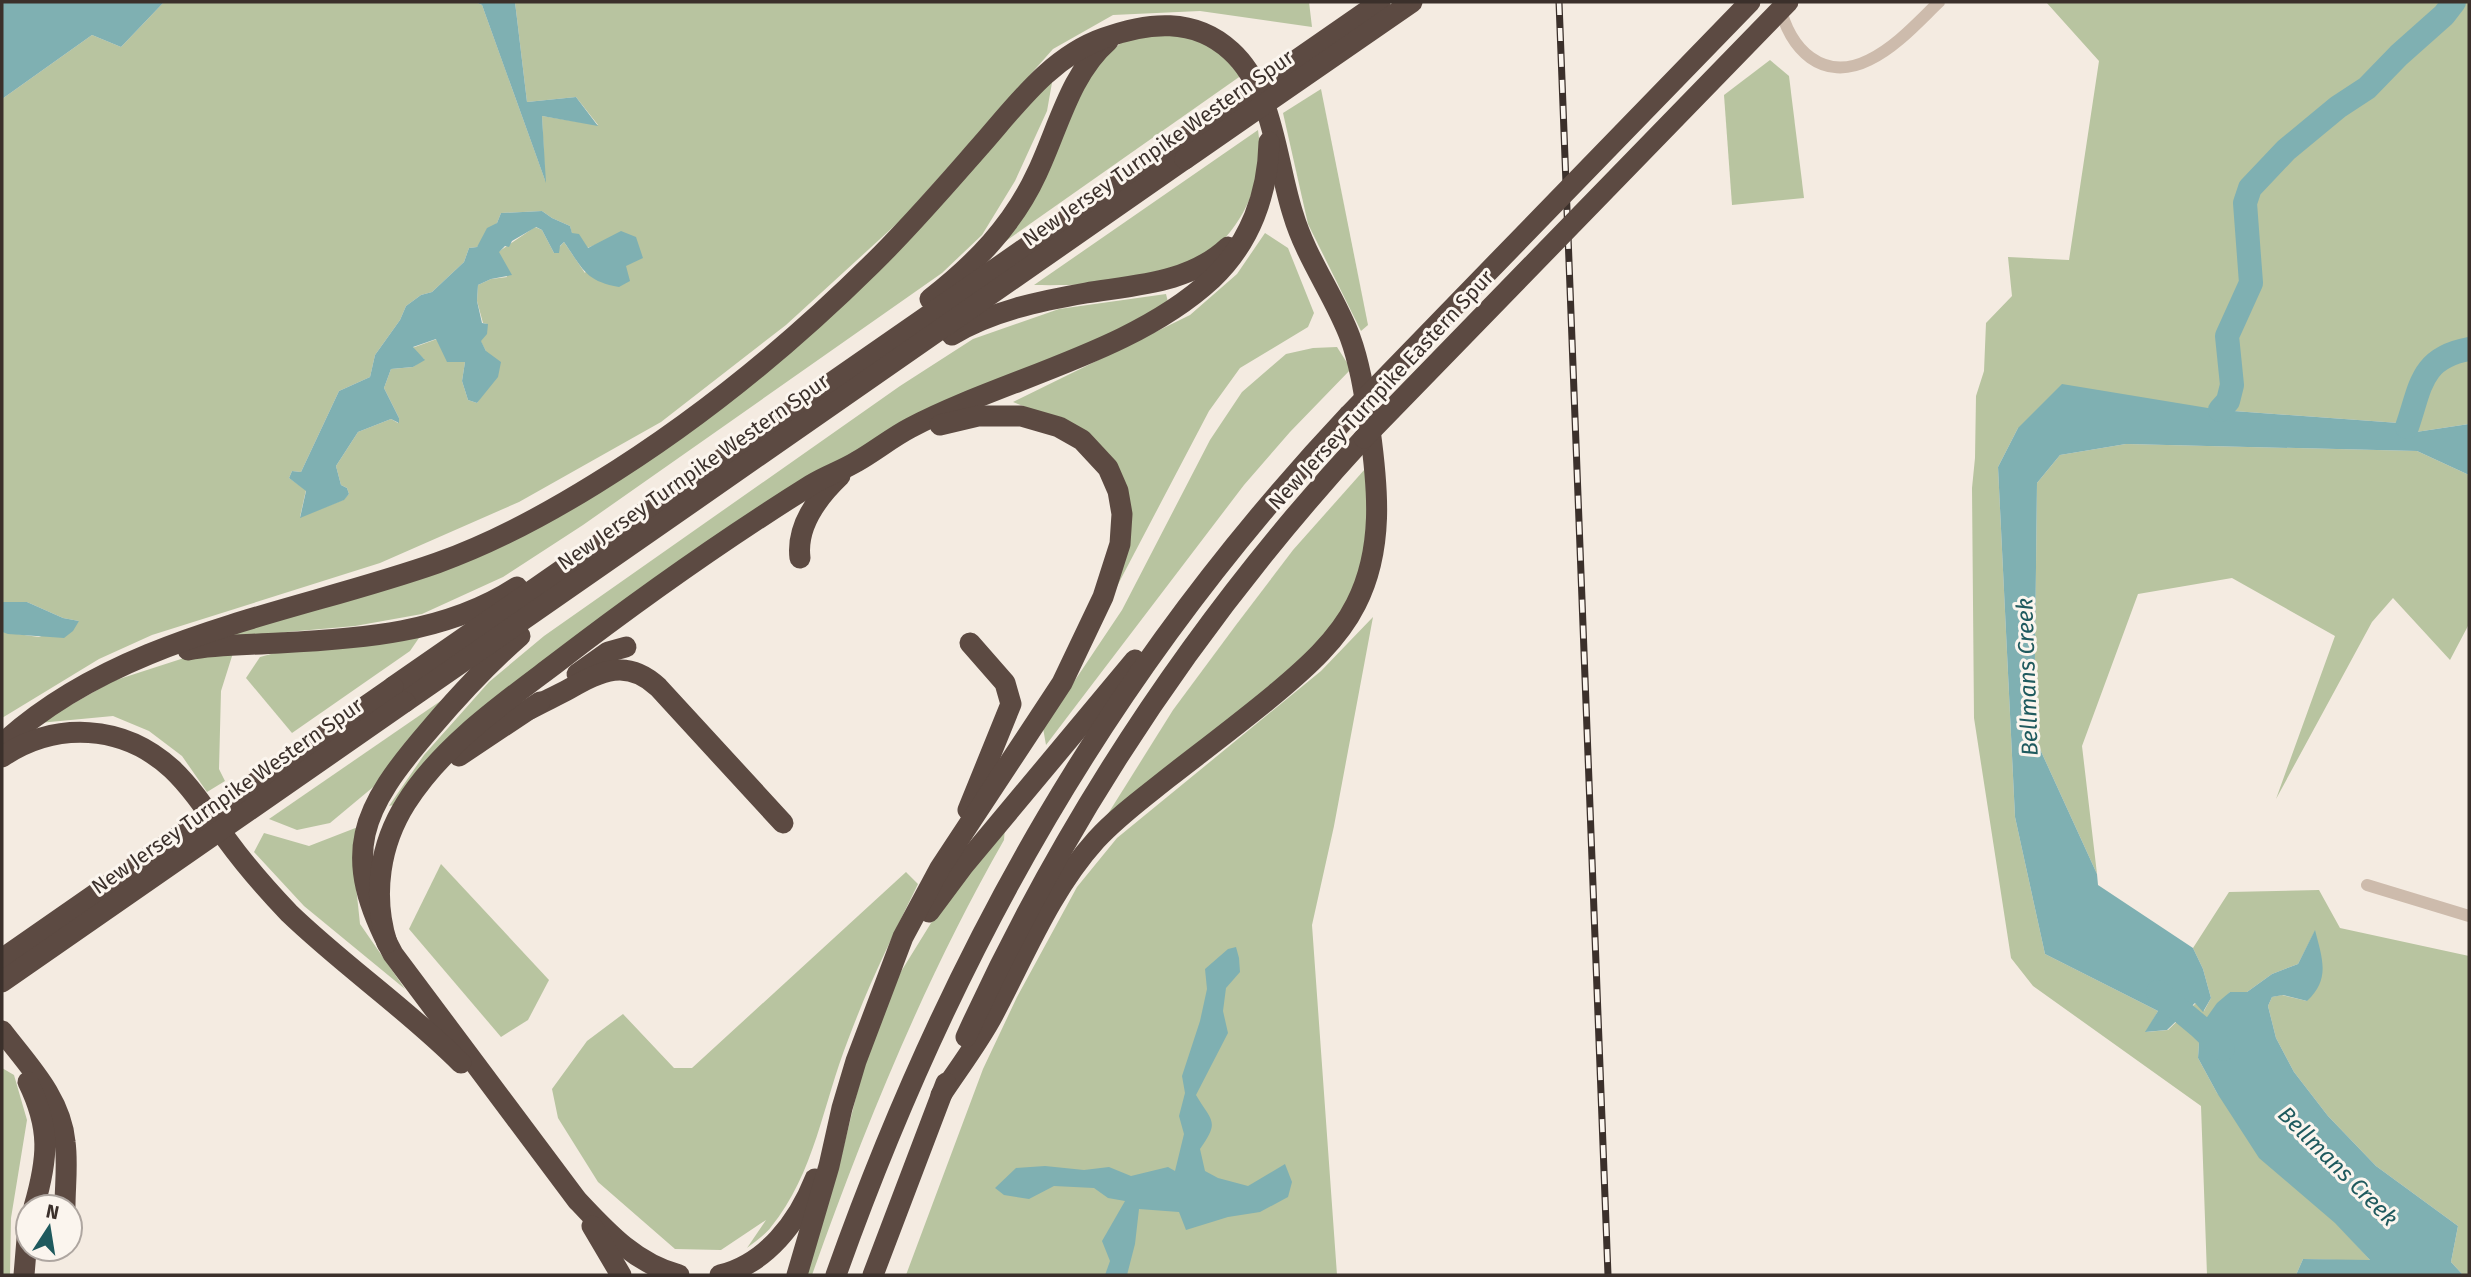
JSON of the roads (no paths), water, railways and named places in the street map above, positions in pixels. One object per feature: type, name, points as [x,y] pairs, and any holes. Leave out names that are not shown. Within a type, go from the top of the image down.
[{"type":"highway","name":"New Jersey Turnpike Western Spur","points":[[2,959],[399,695],[604,564],[798,429],[1183,150],[1380,2]]},
{"type":"highway","name":"New Jersey Turnpike Western Spur","points":[[2,982],[399,695],[645,512],[847,372],[1412,2]]},
{"type":"highway","name":"New Jersey Turnpike Eastern Spur","points":[[836,1275],[874,1170],[909,1086],[1002,894],[1079,763],[1153,654],[1271,502],[1349,415],[1750,2]]},
{"type":"highway","name":"New Jersey Turnpike Eastern Spur","points":[[873,1275],[941,1095],[1021,925],[1065,845],[1130,738],[1225,602],[1284,529],[1364,438],[1788,2]]},
{"type":"highway","points":[[2,744],[67,695],[172,645],[455,556],[524,525],[601,481],[739,383],[795,335],[887,249],[1038,82],[1059,63],[1083,47],[1118,34],[1158,24],[1184,26],[1227,47],[1245,65],[1255,83],[1278,146],[1298,230],[1348,331],[1362,380],[1377,498],[1373,552],[1366,581],[1348,618],[1307,667],[1128,810],[1086,852],[1047,908],[990,1020],[941,1095]]},
{"type":"highway","points":[[847,372],[902,320],[961,273],[1000,233],[1032,183],[1086,65],[1100,47],[1118,34]]},
{"type":"highway","points":[[387,943],[382,924],[380,889],[383,855],[401,811],[430,773],[496,709],[606,625],[803,490],[852,465],[908,429],[1117,339],[1186,300],[1218,272],[1240,246],[1253,218],[1267,172],[1267,115]]},
{"type":"highway","points":[[798,429],[856,402],[951,336],[985,319],[1036,304],[1173,278],[1194,270],[1224,250],[1253,218]]},
{"type":"highway","points":[[876,450],[928,429],[962,419],[1001,415],[1034,419],[1071,433],[1092,449],[1108,468],[1121,503],[1121,533],[1114,566],[1086,635],[1042,716],[940,869]]},
{"type":"highway","points":[[800,558],[800,539],[809,515],[830,486],[852,465]]},
{"type":"highway","points":[[125,667],[195,649],[349,639],[426,625],[497,598],[572,549],[645,512]]},
{"type":"highway","points":[[604,564],[517,638],[474,680],[410,752],[380,795],[368,826],[362,872],[373,916],[408,977],[577,1200],[606,1231],[638,1258],[679,1275]]},
{"type":"highway","points":[[885,985],[931,909],[964,865],[1113,684],[1201,590]]},
{"type":"highway","points":[[720,1275],[759,1258],[789,1227],[813,1186],[869,1023],[903,937],[969,808],[1011,704],[1005,683],[970,643]]},
{"type":"highway","points":[[430,773],[530,709],[603,655],[626,647]]},
{"type":"highway","points":[[530,709],[605,671],[627,670],[640,673],[658,687],[783,823]]},
{"type":"highway","points":[[2,757],[51,735],[89,731],[127,740],[163,762],[191,790],[243,862],[289,912],[431,1035],[515,1121]]},
{"type":"highway","points":[[2,1033],[29,1084],[44,1125],[46,1162],[38,1193]]},
{"type":"highway","points":[[2,1033],[44,1087],[60,1115],[66,1150],[65,1193]]},
{"type":"highway","points":[[797,1275],[829,1166],[842,1108]]},
{"type":"highway","points":[[577,1200],[621,1275]]},
{"type":"street","points":[[1780,2],[1784,22],[1798,47],[1812,60],[1828,66],[1847,67],[1868,61],[1886,49],[1939,2]]},
{"type":"street","points":[[2367,885],[2469,916]]},
{"type":"water","points":[[2,2],[164,2],[121,47],[92,35],[2,99]]},
{"type":"water","points":[[475,2],[515,2],[527,102],[576,97],[598,126],[542,116],[546,183],[482,5]]},
{"type":"water","points":[[542,211],[570,226],[572,233],[579,234],[588,248],[621,231],[636,237],[643,258],[626,266],[630,281],[619,287],[592,277],[581,267],[564,242],[559,253],[554,253],[542,230],[536,227],[512,241],[509,247],[505,246],[499,252],[512,275],[478,285],[477,301],[482,323],[488,324],[487,334],[481,341],[486,351],[501,362],[498,377],[477,403],[468,400],[462,381],[465,362],[447,362],[436,339],[413,347],[425,360],[413,367],[391,369],[384,388],[399,423],[391,419],[358,432],[336,466],[341,485],[347,488],[349,494],[344,500],[300,518],[306,491],[289,478],[292,471],[301,472],[339,391],[370,377],[375,355],[400,320],[406,306],[421,295],[432,292],[464,262],[469,248],[477,247],[487,228],[497,223],[501,213]]},
{"type":"water","points":[[2062,384],[2220,410],[2399,423],[2416,432],[2469,424],[2469,475],[2417,451],[2126,444],[2060,455],[2037,483],[2034,736],[2097,874],[2098,885],[2193,948],[2203,969],[2211,998],[2203,1012],[2195,1003],[2167,1030],[2145,1032],[2158,1011],[2045,954],[2015,817],[1998,467],[2018,428]]},
{"type":"water","points":[[2,602],[27,602],[63,618],[79,621],[73,631],[64,638],[8,634],[2,632]]},
{"type":"water","points":[[2315,930],[2323,968],[2319,985],[2307,1001],[2283,995],[2272,997],[2268,1006],[2276,1038],[2294,1072],[2328,1116],[2376,1166],[2458,1226],[2451,1262],[2463,1275],[2296,1275],[2303,1259],[2370,1260],[2335,1223],[2259,1158],[2198,1058],[2200,1027],[2217,1003],[2230,992],[2247,992],[2272,974],[2298,964]]},
{"type":"water","points":[[1236,947],[1240,972],[1226,988],[1223,1011],[1228,1033],[1196,1095],[1212,1122],[1210,1133],[1200,1149],[1205,1171],[1218,1178],[1248,1186],[1285,1164],[1292,1182],[1288,1197],[1260,1212],[1228,1217],[1186,1230],[1179,1212],[1139,1209],[1135,1244],[1127,1275],[1105,1275],[1110,1261],[1102,1241],[1125,1201],[1108,1198],[1094,1188],[1054,1186],[1029,1199],[1004,1195],[995,1188],[1016,1168],[1045,1166],[1084,1170],[1109,1167],[1131,1176],[1168,1167],[1175,1171],[1184,1134],[1179,1116],[1185,1093],[1182,1076],[1200,1021],[1207,989],[1205,969],[1228,949]]},
{"type":"waterway","points":[[2220,410],[2228,401],[2232,385],[2227,336],[2251,283],[2245,203],[2250,188],[2286,150],[2338,107],[2367,88],[2444,15],[2454,2]]},
{"type":"waterway","points":[[2407,427],[2420,387],[2432,367],[2453,353],[2469,349]]},
{"type":"waterway","name":"Bellmans Creek","points":[[2158,992],[2223,1049]]},
{"type":"railway","points":[[1559,2],[1608,1275]]}]
